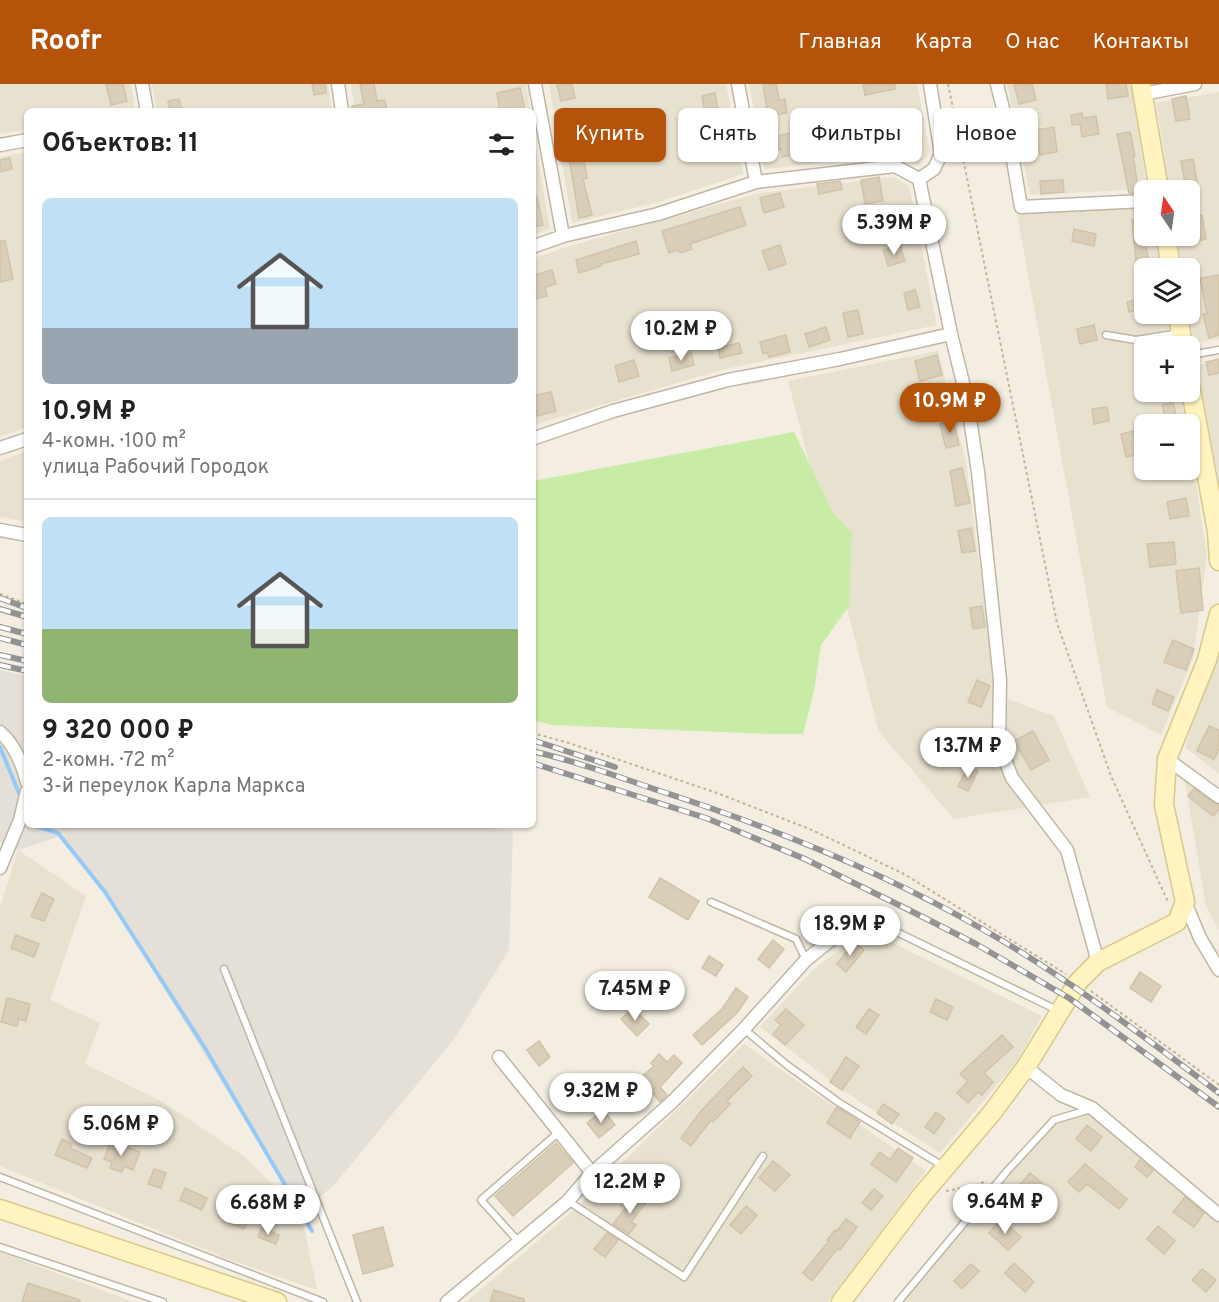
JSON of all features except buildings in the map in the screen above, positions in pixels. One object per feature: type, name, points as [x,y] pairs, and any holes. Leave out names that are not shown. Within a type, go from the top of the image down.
[{"type":"street","points":[[142,84],[146,108]]},
{"type":"street","points":[[338,84],[342,108]]},
{"type":"street","points":[[535,84],[563,236]]},
{"type":"street","points":[[738,84],[756,182]]},
{"type":"street","points":[[919,179],[934,169],[941,154],[930,84]]},
{"type":"street","points":[[997,84],[1007,124],[1021,207],[1134,201]]},
{"type":"street","points":[[1157,180],[1142,89],[1195,84]]},
{"type":"street","points":[[0,145],[24,141]]},
{"type":"street","points":[[536,246],[563,236],[658,213],[756,182],[895,166],[919,179],[967,399],[978,472],[1000,680],[999,744],[1012,778],[1066,850],[1098,962]]},
{"type":"street","points":[[536,438],[613,411],[728,380],[840,359],[951,334]]},
{"type":"street","points":[[1193,402],[1218,531],[1219,561]]},
{"type":"street","points":[[0,448],[24,440]]},
{"type":"street","points":[[0,530],[24,535]]},
{"type":"street","points":[[1219,614],[1207,660],[1167,759],[1164,805],[1185,902],[1205,948],[1219,970]]},
{"type":"street","points":[[0,732],[10,741],[24,772]]},
{"type":"street","points":[[1167,759],[1219,797]]},
{"type":"street","points":[[0,868],[20,820],[24,803]]},
{"type":"street","points":[[841,1302],[922,1195],[1026,1067],[1078,982],[1098,962],[1177,922],[1185,902]]},
{"type":"street","points":[[447,1302],[568,1201],[592,1173],[671,1103],[744,1029],[806,960],[842,931],[866,917]]},
{"type":"street","points":[[499,1057],[592,1173]]},
{"type":"street","points":[[1026,1067],[1061,1095],[1092,1108],[1219,1215]]},
{"type":"street","points":[[0,1209],[277,1302]]},
{"type":"lane","points":[[1106,335],[1134,339]]},
{"type":"lane","points":[[1200,353],[1219,350]]},
{"type":"lane","points":[[711,902],[796,939],[806,960]]},
{"type":"lane","points":[[866,917],[1060,1012]]},
{"type":"lane","points":[[224,969],[357,1302]]},
{"type":"lane","points":[[744,1029],[787,1065],[838,1102],[946,1168]]},
{"type":"lane","points":[[898,1302],[1008,1170],[1054,1120],[1092,1108]]},
{"type":"lane","points":[[518,1241],[481,1200],[559,1132]]},
{"type":"lane","points":[[568,1201],[684,1277],[763,1156]]},
{"type":"lane","points":[[0,1177],[323,1302]]},
{"type":"lane","points":[[0,1247],[163,1302]]},
{"type":"path","points":[[948,84],[1057,623],[1111,776],[1177,922]]},
{"type":"path","points":[[0,594],[24,603]]},
{"type":"path","points":[[536,734],[717,792],[812,830],[904,874],[1078,982],[1219,1085]]},
{"type":"path","points":[[922,1195],[977,1185],[1008,1170]]},
{"type":"shaded area","points":[[0,84],[131,84],[135,108],[24,108],[24,130],[0,134]]},
{"type":"shaded area","points":[[152,84],[328,84],[332,108],[156,108]]},
{"type":"shaded area","points":[[351,84],[526,84],[530,108],[355,108]]},
{"type":"shaded area","points":[[549,84],[726,84],[731,108],[678,108],[678,162],[741,162],[743,174],[655,203],[572,223],[562,162],[666,162],[666,108],[554,108],[554,114]]},
{"type":"shaded area","points":[[749,84],[917,84],[922,108],[790,108],[790,162],[825,162],[765,169],[764,162],[778,162],[778,108],[754,108]]},
{"type":"shaded area","points":[[1007,84],[1131,84],[1146,180],[1134,180],[1134,190],[1030,195],[1023,162],[1038,162],[1038,108],[1012,108]]},
{"type":"shaded area","points":[[1219,92],[1219,339],[1200,342],[1200,336],[1193,336],[1191,324],[1200,324],[1200,258],[1180,258],[1179,246],[1200,246],[1200,180],[1168,180],[1156,103]]},
{"type":"shaded area","points":[[922,110],[930,152],[919,166],[911,162],[922,162]]},
{"type":"shaded area","points":[[536,147],[550,229],[536,234]]},
{"type":"shaded area","points":[[24,153],[24,428],[0,437],[0,157]]},
{"type":"shaded area","points":[[893,177],[909,186],[937,325],[725,369],[536,424],[536,258],[566,247],[759,193]]},
{"type":"shaded area","points":[[1134,206],[1134,246],[1158,246],[1159,258],[1134,258],[1134,324],[1170,324],[1172,336],[1134,336],[1134,402],[1183,402],[1184,414],[1134,414],[1134,480],[1196,480],[1207,555],[1193,658],[1161,735],[1107,707],[1017,214]]},
{"type":"shaded area","points":[[938,351],[966,462],[996,695],[1054,716],[1090,797],[954,819],[879,732],[788,381]]},
{"type":"shaded area","points":[[1219,362],[1219,482],[1200,381],[1200,365]]},
{"type":"shaded area","points":[[24,452],[24,521],[0,517],[0,461]]},
{"type":"shaded area","points":[[1219,648],[1219,774],[1185,747]]},
{"type":"shaded area","points":[[0,670],[24,675],[24,828],[491,828],[513,831],[509,950],[454,1039],[335,1184],[302,1213],[105,892],[61,836],[18,850],[0,842]]},
{"type":"shaded area","points":[[1184,776],[1219,804],[1219,930],[1206,906]]},
{"type":"shaded area","points":[[18,850],[86,896],[50,1000],[100,1023],[85,1064],[163,1102],[245,1157],[301,1213],[317,1290],[228,1259],[0,1166],[0,908]]},
{"type":"shaded area","points":[[866,930],[1042,1016],[1017,1061],[940,1153],[845,1092],[760,1027],[814,969]]},
{"type":"shaded area","points":[[744,1044],[926,1171],[828,1302],[466,1302],[575,1209]]},
{"type":"shaded area","points":[[1092,1108],[1219,1215],[1219,1302],[898,1302],[1054,1120]]},
{"type":"shaded area","points":[[0,1252],[133,1302],[0,1302]]},
{"type":"green space","points":[[794,432],[833,513],[852,533],[849,606],[821,645],[814,691],[803,734],[552,725],[536,721],[536,480]]},
{"type":"waterway","points":[[0,747],[21,798]]},
{"type":"waterway","points":[[42,828],[58,833],[105,892],[205,1048],[312,1231]]},
{"type":"railway","points":[[0,598],[24,607]]},
{"type":"railway","points":[[0,609],[24,616]]},
{"type":"railway","points":[[0,627],[24,633]]},
{"type":"railway","points":[[0,638],[24,644]]},
{"type":"railway","points":[[0,655],[24,660]]},
{"type":"railway","points":[[0,665],[24,670]]},
{"type":"railway","points":[[536,741],[615,767]]},
{"type":"railway","points":[[536,752],[594,768],[739,818],[823,851],[905,888],[984,930],[1045,967],[1219,1093]]},
{"type":"railway","points":[[536,764],[706,818],[805,859],[907,909],[976,944],[1069,998],[1219,1107]]}]
